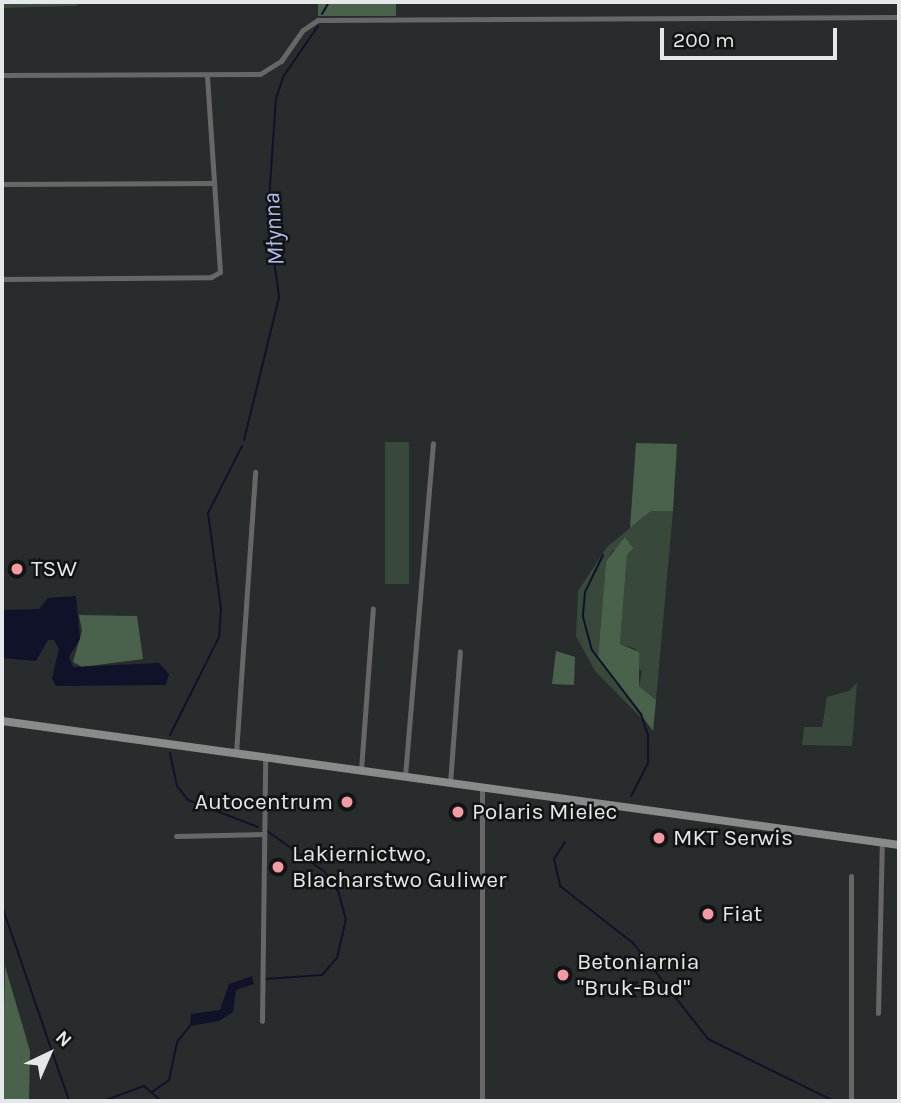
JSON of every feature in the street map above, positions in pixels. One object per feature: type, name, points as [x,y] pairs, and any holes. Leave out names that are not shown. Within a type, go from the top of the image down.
[{"type":"street","points":[[2,75],[260,74],[272,69],[303,30],[317,20],[899,17]]},
{"type":"street","points":[[2,279],[215,276],[221,263],[207,75]]},
{"type":"street","points":[[2,184],[214,183]]},
{"type":"street","points":[[405,776],[433,443]]},
{"type":"street","points":[[236,753],[256,472]]},
{"type":"street","points":[[361,770],[373,608]]},
{"type":"street","points":[[450,783],[460,651]]},
{"type":"street","points":[[2,721],[899,845]]},
{"type":"street","points":[[261,1021],[265,757]]},
{"type":"street","points":[[482,787],[482,1101]]},
{"type":"street","points":[[176,836],[262,834]]},
{"type":"street","points":[[878,1013],[882,843]]},
{"type":"street","points":[[851,876],[851,1101]]},
{"type":"green space","points":[[2,2],[80,2],[76,6],[2,8]]},
{"type":"green space","points":[[318,2],[396,2],[396,16],[318,16]]},
{"type":"green space","points":[[385,442],[409,442],[409,584],[385,584]]},
{"type":"green space","points":[[636,443],[677,444],[673,511],[651,511],[630,528]]},
{"type":"green space","points":[[651,511],[673,511],[656,700],[639,686],[642,671],[636,667],[636,649],[620,644],[627,554],[613,550],[606,561],[598,657],[646,723],[595,671],[576,636],[578,591],[607,547]]},
{"type":"green space","points":[[625,537],[633,548],[627,555],[620,644],[639,652],[639,686],[656,700],[653,731],[598,657],[606,561]]},
{"type":"green space","points":[[79,615],[137,616],[143,659],[82,667],[73,662],[82,631]]},
{"type":"green space","points":[[556,651],[575,657],[574,685],[552,684]]},
{"type":"green space","points":[[857,683],[852,746],[802,745],[804,727],[822,727],[827,697],[849,691]]},
{"type":"green space","points":[[5,966],[30,1051],[29,1101],[2,1101]]},
{"type":"water","points":[[76,596],[80,639],[69,657],[73,667],[159,663],[169,674],[166,685],[56,686],[52,678],[59,649],[54,640],[48,640],[36,661],[2,658],[2,610],[39,609],[48,598]]},
{"type":"water","points":[[252,976],[254,984],[236,990],[233,1012],[219,1021],[190,1026],[191,1014],[220,1010],[229,984]]},
{"type":"waterway","name":"Młynna","points":[[322,14],[329,2]]},
{"type":"waterway","name":"Młynna","points":[[244,440],[279,297],[268,215],[276,99],[283,77],[318,26]]},
{"type":"waterway","name":"Młynna","points":[[170,735],[219,637],[221,609],[208,513],[242,446]]},
{"type":"waterway","points":[[603,555],[585,592],[583,617],[592,650],[641,714],[648,736],[648,763],[631,796]]},
{"type":"waterway","name":"Młynna","points":[[170,753],[177,786],[188,800],[258,827]]},
{"type":"waterway","name":"Młynna","points":[[265,979],[322,975],[337,958],[346,920],[339,893],[325,872],[267,831]]},
{"type":"waterway","points":[[565,842],[554,859],[560,886],[633,943],[708,1039],[834,1101]]},
{"type":"waterway","points":[[2,906],[69,1101]]},
{"type":"waterway","name":"Młynna","points":[[152,1092],[169,1080],[177,1042],[191,1025]]},
{"type":"waterway","points":[[103,1101],[144,1086],[161,1101]]},
{"type":"place","name":"TSW","points":[[17,569]]},
{"type":"place","name":"Autocentrum","points":[[347,802]]},
{"type":"place","name":"Polaris Mielec","points":[[458,812]]},
{"type":"place","name":"MKT Serwis","points":[[659,838]]},
{"type":"place","name":"Lakiernictwo, Blacharstwo Guliwer","points":[[278,867]]},
{"type":"place","name":"Fiat","points":[[708,914]]},
{"type":"place","name":"Betoniarnia \"Bruk-Bud\"","points":[[563,975]]}]
